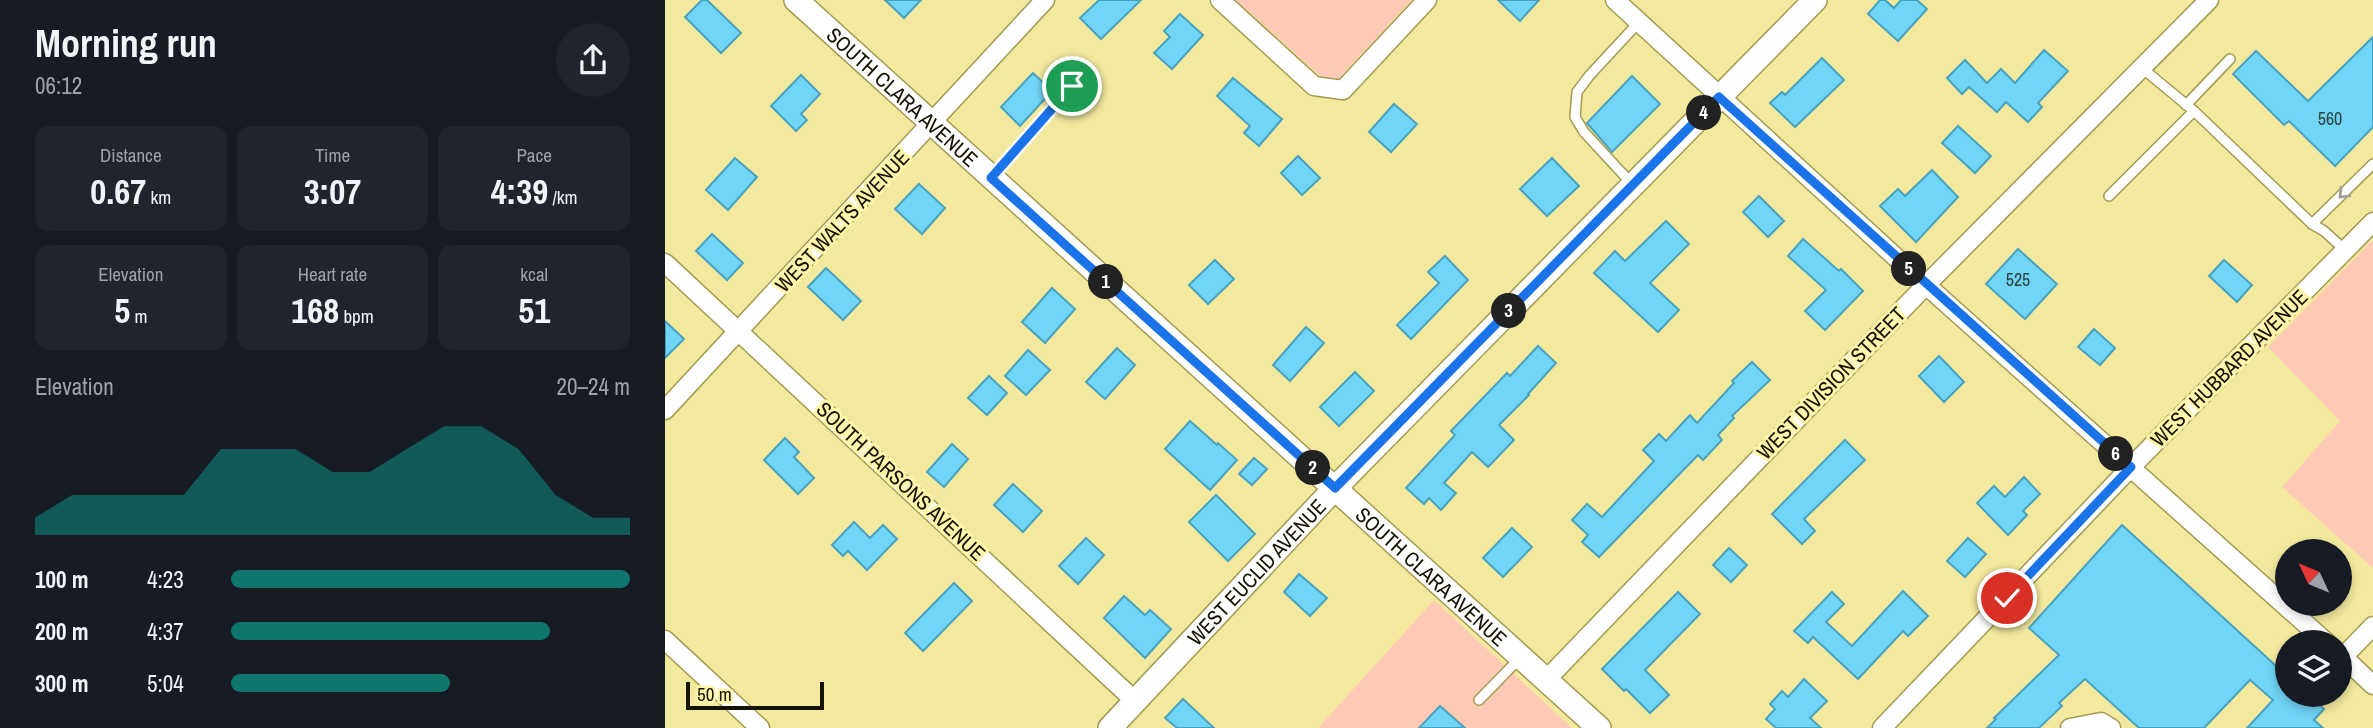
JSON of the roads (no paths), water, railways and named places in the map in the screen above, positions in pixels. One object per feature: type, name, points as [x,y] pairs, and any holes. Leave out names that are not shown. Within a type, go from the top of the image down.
[{"type":"street","name":"SOUTH CLARA AVENUE","points":[[796,0],[1599,728]]},
{"type":"street","name":"WEST WALTS AVENUE","points":[[665,410],[1045,0]]},
{"type":"street","points":[[1220,0],[1314,86],[1343,90],[1427,0]]},
{"type":"street","points":[[1615,0],[1926,285],[2313,630]]},
{"type":"street","name":"WEST EUCLID AVENUE","points":[[1109,728],[1335,488],[1815,0]]},
{"type":"street","name":"WEST DIVISION STREET","points":[[1546,680],[1926,285],[2209,0]]},
{"type":"street","name":"WEST HUBBARD AVENUE","points":[[1882,728],[2131,467],[2373,222]]},
{"type":"street","name":"SOUTH PARSONS AVENUE","points":[[665,263],[1135,701]]},
{"type":"street","points":[[2352,646],[2373,626]]},
{"type":"street","points":[[665,640],[760,728]]},
{"type":"street","points":[[2352,666],[2373,685]]},
{"type":"street","points":[[2070,728],[2101,722],[2111,728]]},
{"type":"lane","points":[[1633,185],[1584,132],[1575,117],[1577,92],[1588,76],[1639,22]]},
{"type":"lane","points":[[2109,196],[2190,108],[2230,59]]},
{"type":"lane","points":[[2142,68],[2190,108],[2312,224],[2345,250]]},
{"type":"lane","points":[[991,178],[1072,86]]},
{"type":"lane","points":[[2312,224],[2373,164]]},
{"type":"lane","points":[[1479,700],[1521,657]]}]
